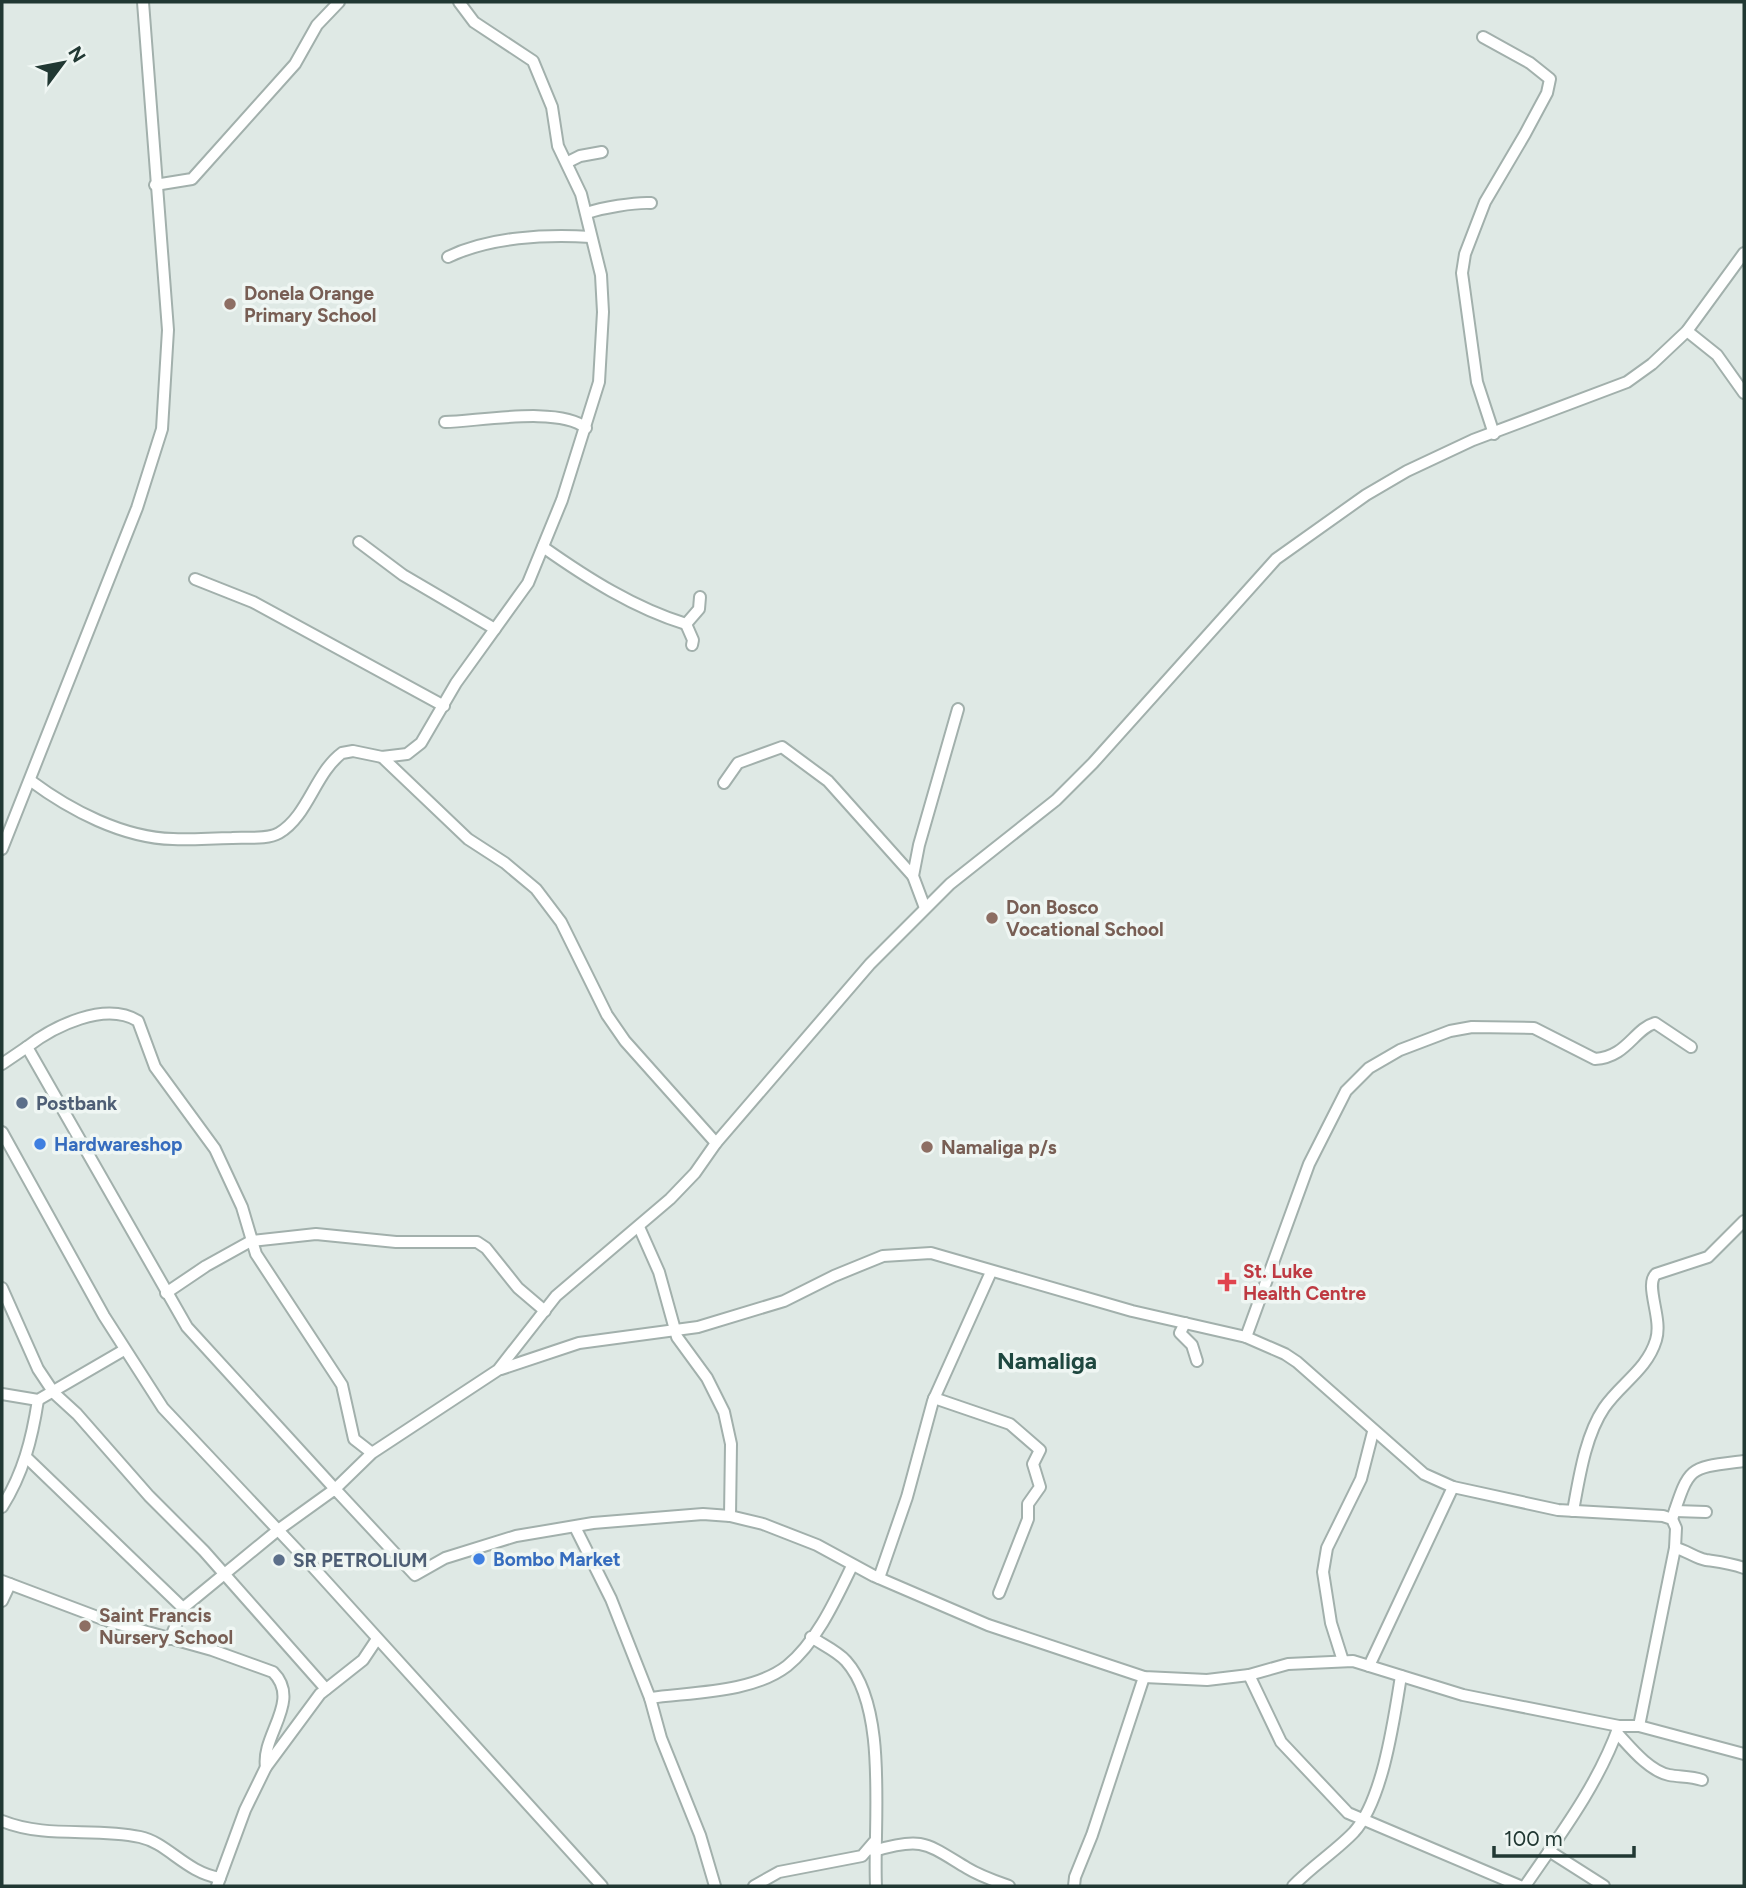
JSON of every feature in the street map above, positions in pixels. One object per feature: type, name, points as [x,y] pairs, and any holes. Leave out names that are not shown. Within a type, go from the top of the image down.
[{"type":"street","points":[[2,849],[137,508],[162,429],[168,330],[155,185],[144,2]]},
{"type":"street","points":[[155,185],[192,179],[295,64],[317,25],[339,2]]},
{"type":"street","points":[[31,781],[114,828],[171,839],[262,837],[279,833],[289,825],[342,753],[353,751],[382,757],[407,754],[415,749],[528,583],[586,428],[599,382],[603,338],[601,275],[587,213],[568,162],[558,146],[552,107],[533,61],[474,22],[459,2]]},
{"type":"street","points":[[1483,37],[1530,63],[1550,79],[1547,93],[1485,202],[1465,254],[1462,273],[1477,382],[1494,434]]},
{"type":"street","points":[[568,162],[580,156],[602,152]]},
{"type":"street","points":[[587,213],[603,207],[618,209],[651,203]]},
{"type":"street","points":[[448,257],[466,248],[486,244],[565,235],[591,237]]},
{"type":"street","points":[[498,1370],[545,1311],[575,1279],[639,1227],[695,1173],[716,1143],[870,964],[925,908],[1074,782],[1276,559],[1325,523],[1397,477],[1441,454],[1627,382],[1652,365],[1687,331],[1744,253]]},
{"type":"street","points":[[1687,331],[1717,355],[1744,393]]},
{"type":"street","points":[[445,422],[550,417],[575,419],[586,428]]},
{"type":"street","points":[[359,542],[403,575],[495,629]]},
{"type":"street","points":[[543,547],[595,582],[686,624],[693,639],[692,645]]},
{"type":"street","points":[[195,579],[253,603],[444,706]]},
{"type":"street","points":[[686,624],[699,608],[700,597]]},
{"type":"street","points":[[913,876],[919,845],[958,709]]},
{"type":"street","points":[[724,783],[738,763],[782,747],[828,781],[913,876],[925,908]]},
{"type":"street","points":[[382,757],[468,839],[505,863],[536,890],[561,922],[607,1014],[625,1041],[716,1143]]},
{"type":"street","points":[[2,1064],[59,1025],[86,1017],[122,1016],[138,1021],[155,1067],[215,1149],[242,1207],[256,1254],[342,1385],[354,1440],[372,1453]]},
{"type":"street","points":[[1245,1337],[1295,1198],[1332,1115],[1357,1078],[1382,1058],[1450,1031],[1472,1027],[1534,1028],[1595,1059],[1625,1048],[1649,1025],[1655,1023],[1691,1047]]},
{"type":"street","points":[[27,1047],[166,1293],[197,1340],[415,1575],[445,1558],[492,1542],[575,1527],[703,1514],[730,1516],[790,1534],[852,1566],[988,1625],[1144,1677],[1188,1681],[1249,1675],[1288,1664],[1343,1661],[1369,1666],[1463,1695],[1618,1729],[1639,1726],[1744,1754]]},
{"type":"street","points":[[2,1132],[124,1350],[163,1408],[278,1530],[602,1886]]},
{"type":"street","points":[[2,1156],[13,1151]]},
{"type":"street","points":[[1573,1511],[1586,1454],[1602,1410],[1639,1370],[1656,1340],[1658,1313],[1650,1286],[1651,1279],[1656,1274],[1708,1258],[1744,1221]]},
{"type":"street","points":[[639,1227],[659,1272],[675,1331],[724,1412],[731,1444],[730,1516]]},
{"type":"street","points":[[166,1293],[205,1266],[251,1241],[316,1234],[396,1242],[477,1242],[486,1248],[518,1288],[545,1311]]},
{"type":"street","points":[[170,1639],[183,1608],[278,1530],[335,1489],[372,1453],[498,1370],[579,1343],[675,1331],[775,1305],[834,1276],[899,1253],[931,1253],[992,1272],[1245,1337],[1297,1362],[1373,1432],[1424,1474],[1453,1487],[1573,1511],[1663,1516],[1706,1512]]},
{"type":"street","points":[[879,1578],[907,1497],[923,1429],[934,1398],[992,1272]]},
{"type":"street","points":[[2,1288],[38,1369],[54,1393],[77,1414],[149,1496],[225,1575],[326,1689]]},
{"type":"street","points":[[1185,1323],[1180,1333],[1192,1345],[1197,1361]]},
{"type":"street","points":[[2,1394],[38,1401],[124,1350]]},
{"type":"street","points":[[934,1398],[1010,1424],[1040,1450],[1032,1464],[1040,1488],[1028,1504],[1028,1519],[999,1593]]},
{"type":"street","points":[[2,1507],[16,1486],[26,1457],[38,1401]]},
{"type":"street","points":[[1343,1661],[1331,1623],[1323,1572],[1327,1548],[1361,1479],[1373,1432]]},
{"type":"street","points":[[26,1457],[183,1608]]},
{"type":"street","points":[[1639,1726],[1675,1548],[1676,1528],[1673,1515],[1686,1479],[1694,1469],[1744,1461]]},
{"type":"street","points":[[1369,1666],[1453,1487]]},
{"type":"street","points":[[575,1527],[608,1592],[650,1698],[661,1738],[700,1835],[715,1886]]},
{"type":"street","points":[[1675,1548],[1688,1550],[1702,1560],[1723,1560],[1744,1568]]},
{"type":"street","points":[[650,1698],[765,1678],[788,1665],[811,1637],[852,1566]]},
{"type":"street","points":[[2,1601],[6,1583],[108,1621],[248,1662],[273,1672],[280,1679],[284,1699],[266,1751],[266,1767]]},
{"type":"street","points":[[811,1637],[848,1663],[870,1708],[875,1737],[876,1886]]},
{"type":"street","points":[[2,1821],[62,1834],[141,1837],[195,1871],[219,1882],[245,1810],[266,1767],[326,1689],[363,1660],[377,1639]]},
{"type":"street","points":[[1249,1675],[1281,1742],[1342,1807],[1361,1821],[1520,1886]]},
{"type":"street","points":[[1293,1886],[1307,1870],[1355,1830],[1361,1821],[1389,1743],[1401,1676]]},
{"type":"street","points":[[1074,1886],[1074,1877],[1092,1835],[1144,1677]]},
{"type":"street","points":[[1618,1729],[1639,1757],[1667,1775],[1683,1774],[1702,1780]]},
{"type":"street","points":[[1525,1886],[1573,1818],[1618,1729]]},
{"type":"street","points":[[754,1886],[779,1872],[862,1856],[874,1846],[924,1843],[938,1848],[969,1869],[1009,1886]]},
{"type":"street","points":[[1549,1851],[1604,1886]]},
{"type":"street","points":[[862,1856],[875,1866]]},
{"type":"place","name":"Donela Orange Primary School","points":[[230,304]]},
{"type":"place","name":"Don Bosco Vocational School","points":[[992,918]]},
{"type":"place","name":"Postbank","points":[[22,1103]]},
{"type":"place","name":"Hardwareshop","points":[[40,1144]]},
{"type":"place","name":"Namaliga p/s","points":[[927,1147]]},
{"type":"place","name":"St. Luke Health Centre","points":[[1227,1282]]},
{"type":"place","name":"Bombo Market","points":[[479,1559]]},
{"type":"place","name":"SR PETROLIUM","points":[[279,1560]]},
{"type":"place","name":"Saint Francis Nursery School","points":[[85,1626]]},
{"type":"district","name":"Namaliga","points":[[1047,1361]]}]
